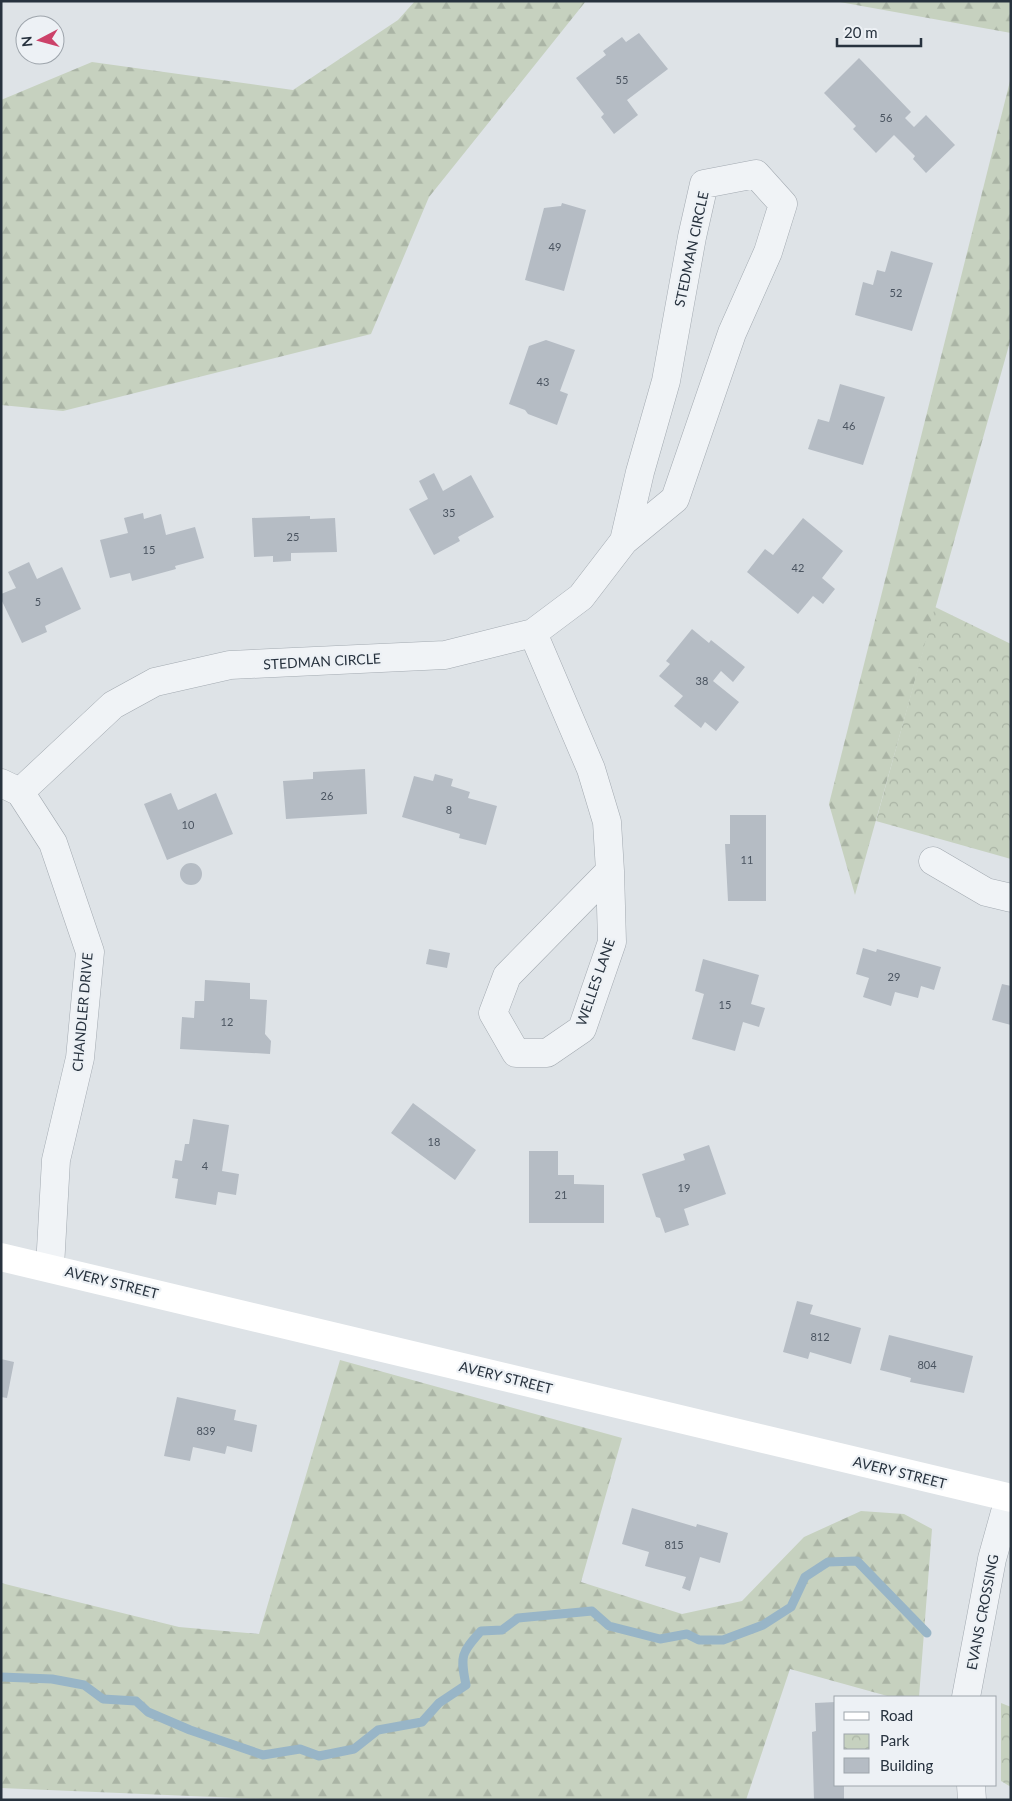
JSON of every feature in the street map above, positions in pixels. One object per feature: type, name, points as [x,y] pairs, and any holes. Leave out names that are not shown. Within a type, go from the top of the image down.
[{"type":"main road","name":"AVERY STREET","points":[[1,1257],[50,1267],[1010,1498]]},
{"type":"street","name":"STEDMAN CIRCLE","points":[[11,787],[113,704],[155,682],[230,666],[445,655],[533,633],[582,596],[624,541],[675,499],[732,334],[768,252],[783,204],[756,174],[704,184],[692,237],[666,381],[640,472],[624,541]]},
{"type":"street","name":"WELLES LANE","points":[[533,633],[591,769],[607,822],[610,871],[612,942],[582,1028],[547,1053],[516,1053],[493,1013],[507,976],[610,871]]},
{"type":"street","name":"CHANDLER DRIVE","points":[[11,787],[53,843],[90,952],[80,1058],[56,1160],[50,1267]]},
{"type":"street","points":[[933,861],[986,892],[1011,898]]},
{"type":"street","name":"EVANS CROSSING","points":[[966,1696],[992,1559],[1010,1498]]},
{"type":"street","points":[[971,1786],[972,1800]]},
{"type":"green space","points":[[415,1],[586,1],[429,197],[371,334],[63,411],[1,405],[1,100],[92,62],[293,90],[398,20]]},
{"type":"green space","points":[[834,1],[1011,1],[1011,33]]},
{"type":"green space","points":[[1011,77],[1011,338],[855,895],[829,804]]},
{"type":"green space","points":[[935,607],[1011,644],[1011,859],[876,821]]},
{"type":"green space","points":[[340,1360],[622,1438],[581,1582],[682,1614],[742,1601],[804,1537],[861,1511],[904,1514],[932,1529],[919,1696],[887,1696],[790,1669],[746,1800],[287,1800],[1,1788],[1,1583],[179,1627],[259,1634]]},
{"type":"green space","points":[[1001,1703],[1011,1707],[1011,1787],[1001,1781]]},
{"type":"building","points":[[639,33],[668,69],[627,100],[638,115],[614,134],[601,117],[604,114],[576,78],[606,55],[603,51],[622,37],[626,42]]},
{"type":"building","points":[[859,58],[911,112],[905,118],[914,127],[926,115],[955,145],[926,173],[913,159],[915,156],[894,135],[876,153],[853,129],[856,126],[824,93]]},
{"type":"building","points":[[562,203],[586,210],[564,291],[525,280],[544,208],[561,206]]},
{"type":"building","points":[[891,251],[933,263],[912,331],[855,315],[863,282],[873,285],[877,270],[885,272]]},
{"type":"building","points":[[546,340],[575,350],[560,391],[568,394],[557,425],[528,414],[525,410],[509,404],[529,346]]},
{"type":"building","points":[[840,384],[885,397],[863,465],[808,449],[818,419],[829,422]]},
{"type":"building","points":[[434,473],[443,491],[471,475],[494,517],[458,537],[460,541],[434,555],[409,509],[428,499],[419,481]]},
{"type":"building","points":[[143,513],[144,519],[161,514],[166,535],[195,527],[204,558],[175,566],[176,569],[132,581],[130,573],[110,578],[100,540],[128,533],[124,518]]},
{"type":"building","points":[[310,516],[310,519],[335,518],[337,552],[291,553],[291,561],[273,562],[273,556],[254,557],[252,518]]},
{"type":"building","points":[[803,518],[843,551],[822,578],[835,589],[823,604],[813,596],[798,614],[747,572],[765,549],[773,555]]},
{"type":"building","points":[[29,562],[37,579],[62,567],[81,609],[45,626],[47,632],[22,643],[1,599],[1,594],[16,588],[8,572]]},
{"type":"building","points":[[692,629],[709,643],[711,640],[745,667],[733,682],[721,671],[713,681],[739,702],[716,731],[705,722],[701,728],[674,706],[683,696],[659,676],[670,664],[666,661]]},
{"type":"building","points":[[365,769],[367,814],[286,819],[283,781],[313,779],[313,772]]},
{"type":"building","points":[[435,774],[453,779],[451,786],[470,792],[468,798],[497,806],[486,845],[459,838],[460,834],[402,817],[414,776],[433,781]]},
{"type":"building","points":[[171,793],[178,810],[216,793],[233,834],[167,860],[144,804]]},
{"type":"building","points":[[730,815],[766,815],[766,901],[728,901],[725,844],[730,844]]},
{"type":"building","points":[[191,863],[199,866],[202,874],[199,882],[191,885],[183,882],[180,874],[183,866]]},
{"type":"building","points":[[863,948],[876,952],[877,949],[941,967],[934,990],[921,986],[918,998],[895,992],[891,1006],[863,997],[869,978],[856,974]]},
{"type":"building","points":[[429,949],[450,953],[447,968],[426,964]]},
{"type":"building","points":[[703,959],[759,975],[751,1004],[765,1008],[759,1027],[743,1022],[735,1051],[692,1039],[704,994],[695,991]]},
{"type":"building","points":[[205,980],[250,983],[250,999],[267,1000],[265,1034],[271,1041],[270,1054],[180,1049],[182,1017],[194,1018],[195,1001],[204,1001]]},
{"type":"building","points":[[1002,984],[1011,986],[1011,1025],[992,1020]]},
{"type":"building","points":[[413,1103],[476,1150],[455,1180],[391,1133]]},
{"type":"building","points":[[193,1119],[229,1125],[222,1171],[239,1174],[236,1195],[218,1192],[216,1205],[175,1198],[178,1179],[172,1178],[175,1160],[182,1161],[185,1144],[189,1144]]},
{"type":"building","points":[[709,1145],[726,1194],[684,1209],[689,1225],[665,1233],[660,1218],[656,1217],[642,1174],[685,1160],[683,1154]]},
{"type":"building","points":[[529,1151],[558,1151],[558,1175],[574,1175],[574,1184],[604,1185],[604,1223],[529,1223]]},
{"type":"building","points":[[797,1301],[813,1305],[810,1314],[861,1328],[851,1364],[810,1352],[808,1359],[783,1352]]},
{"type":"building","points":[[889,1335],[973,1356],[964,1393],[910,1382],[911,1378],[880,1370]]},
{"type":"building","points":[[1,1359],[14,1362],[7,1398],[1,1397]]},
{"type":"building","points":[[177,1397],[236,1410],[234,1420],[257,1425],[252,1452],[227,1446],[225,1454],[193,1447],[190,1461],[164,1456]]},
{"type":"building","points":[[632,1508],[696,1527],[697,1524],[728,1533],[720,1563],[700,1557],[690,1591],[682,1588],[686,1577],[645,1566],[649,1552],[622,1544]]},
{"type":"building","points":[[834,1702],[834,1786],[844,1786],[844,1800],[814,1800],[812,1732],[816,1731],[815,1703]]},
{"type":"waterway","points":[[1,1677],[52,1679],[84,1685],[103,1699],[136,1701],[148,1712],[190,1730],[263,1755],[300,1749],[319,1756],[354,1749],[378,1730],[422,1722],[439,1703],[466,1685],[463,1667],[464,1655],[469,1645],[481,1631],[502,1630],[518,1618],[592,1611],[609,1626],[660,1639],[687,1634],[699,1640],[723,1640],[763,1625],[791,1607],[805,1577],[828,1562],[857,1561],[927,1633]]}]
